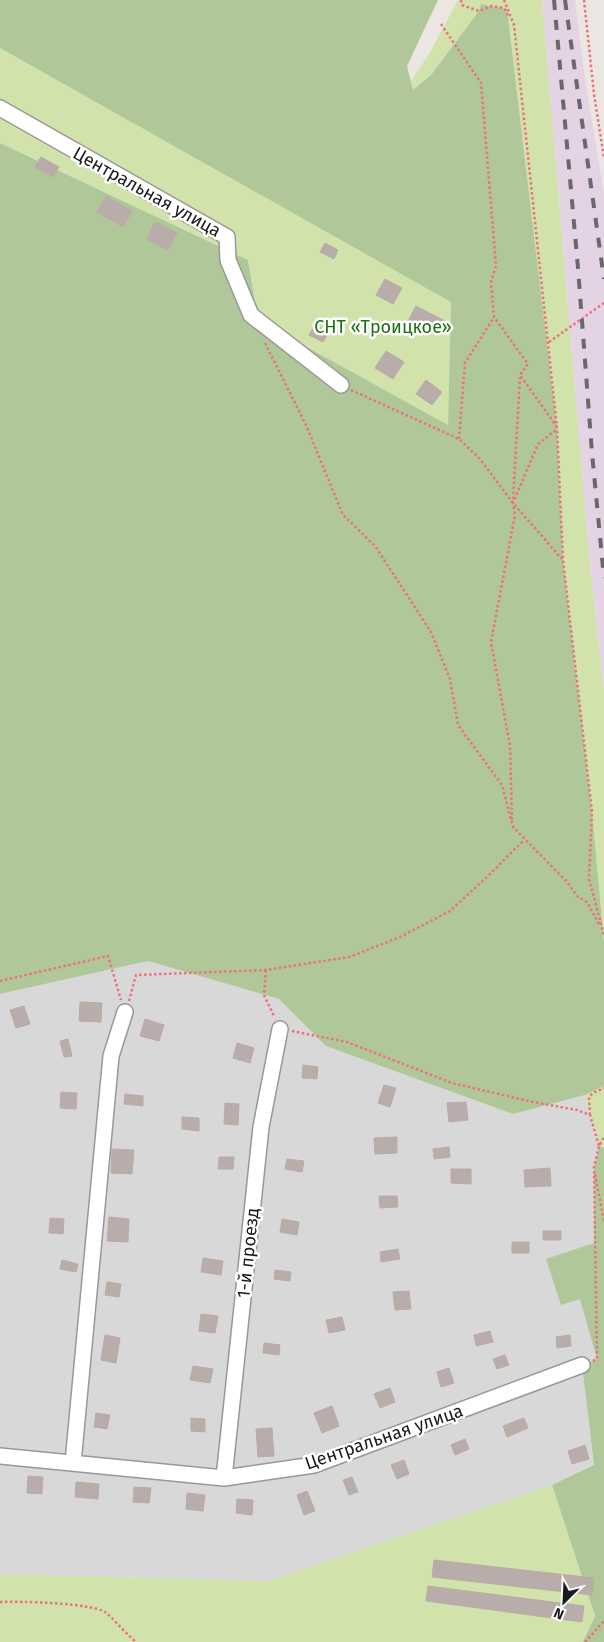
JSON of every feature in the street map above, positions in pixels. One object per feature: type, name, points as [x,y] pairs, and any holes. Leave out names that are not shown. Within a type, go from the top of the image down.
[{"type":"street","name":"Центральная улица","points":[[0,108],[227,237],[228,260],[250,316],[341,385]]},
{"type":"street","points":[[73,1463],[111,1056],[125,1012]]},
{"type":"street","name":"1-й проезд","points":[[224,1478],[261,1127],[280,1029]]},
{"type":"street","name":"Центральная улица","points":[[0,1456],[224,1478],[314,1465],[582,1365]]},
{"type":"path","points":[[461,0],[462,5],[479,11],[492,6],[504,8],[514,25]]},
{"type":"path","points":[[504,0],[514,25],[549,342],[558,428],[563,560],[592,812],[589,879],[603,934]]},
{"type":"path","points":[[584,0],[594,94],[604,158]]},
{"type":"path","points":[[441,24],[481,83],[496,266],[491,282],[494,317],[528,364],[520,375],[513,502],[515,515],[491,642],[510,746],[513,827]]},
{"type":"path","points":[[549,342],[604,303]]},
{"type":"path","points":[[458,439],[465,363],[494,317]]},
{"type":"path","points":[[264,340],[306,425],[343,515],[375,546],[431,632],[450,679],[458,725],[502,785],[513,827],[578,897],[587,902],[603,934]]},
{"type":"path","points":[[520,375],[558,428]]},
{"type":"path","points":[[341,385],[458,439],[480,459],[513,502],[563,560]]},
{"type":"path","points":[[513,502],[538,444],[558,428]]},
{"type":"path","points":[[125,1012],[136,975],[266,970],[349,957],[400,937],[450,911],[524,840]]},
{"type":"path","points":[[0,981],[108,956],[125,1012]]},
{"type":"path","points":[[266,970],[264,995],[280,1029],[347,1042],[452,1083],[577,1110],[590,1115]]},
{"type":"path","points":[[599,1146],[590,1115],[589,1098],[604,1088]]},
{"type":"path","points":[[582,1365],[597,1359],[594,1167],[599,1146],[604,1137]]},
{"type":"path","points":[[594,1167],[604,1221]]},
{"type":"path","points":[[0,1602],[22,1601],[73,1606],[85,1605],[104,1612],[136,1642]]},
{"type":"path","points":[[585,1642],[604,1622]]},
{"type":"shaded area","points":[[542,0],[575,0],[585,79],[604,193],[604,692],[589,555]]},
{"type":"shaded area","points":[[148,961],[279,999],[326,1046],[513,1114],[585,1095],[599,1146],[594,1163],[597,1359],[582,1365],[594,1466],[552,1485],[268,1581],[0,1574],[0,994]]},
{"type":"green space","points":[[0,0],[438,0],[407,66],[413,90],[431,75],[479,11],[481,4],[507,9],[557,428],[563,560],[592,812],[604,942],[604,1086],[585,1095],[513,1114],[326,1046],[279,999],[148,961],[0,994],[0,143],[248,260],[258,320],[448,425],[451,302],[0,48]]},
{"type":"green space","points":[[458,0],[542,0],[589,555],[604,692],[604,942],[592,812],[563,560],[557,428],[507,9],[481,4],[479,11],[431,75],[413,90],[411,81],[429,54]]},
{"type":"green space","name":"СНТ «Троицкое»","points":[[0,48],[451,301],[448,425],[258,320],[248,260],[0,143]]},
{"type":"green space","points":[[604,1086],[604,1148],[599,1146],[585,1095]]},
{"type":"green space","points":[[599,1146],[604,1148],[604,1642],[583,1642],[595,1616],[552,1485],[594,1465],[582,1365],[597,1359],[580,1299],[561,1305],[546,1259],[594,1243],[594,1167]]},
{"type":"green space","points":[[552,1485],[595,1616],[583,1642],[0,1642],[0,1574],[268,1581]]},
{"type":"building","points":[[41,157],[59,167],[53,177],[35,167]]},
{"type":"building","points":[[106,196],[132,211],[123,227],[97,212]]},
{"type":"building","points":[[155,222],[177,233],[168,250],[147,239]]},
{"type":"building","points":[[325,243],[338,250],[334,259],[320,252]]},
{"type":"building","points":[[385,279],[402,288],[393,304],[376,295]]},
{"type":"building","points":[[416,306],[445,321],[440,331],[422,322],[417,331],[406,325]]},
{"type":"building","points":[[315,325],[329,332],[323,342],[309,335]]},
{"type":"building","points":[[386,351],[404,362],[393,379],[375,368]]},
{"type":"building","points":[[426,380],[442,392],[432,405],[416,394]]},
{"type":"building","points":[[80,1002],[102,1003],[101,1022],[79,1021]]},
{"type":"building","points":[[24,1006],[30,1024],[16,1028],[10,1010]]},
{"type":"building","points":[[145,1019],[164,1025],[159,1041],[140,1036]]},
{"type":"building","points":[[68,1039],[72,1056],[64,1057],[60,1041]]},
{"type":"building","points":[[237,1043],[254,1048],[250,1063],[233,1058]]},
{"type":"building","points":[[303,1065],[318,1067],[317,1079],[302,1078]]},
{"type":"building","points":[[384,1085],[396,1088],[390,1107],[378,1103]]},
{"type":"building","points":[[61,1092],[77,1093],[76,1109],[60,1108]]},
{"type":"building","points":[[125,1094],[143,1096],[143,1106],[124,1104]]},
{"type":"building","points":[[466,1102],[468,1120],[449,1122],[447,1103]]},
{"type":"building","points":[[225,1103],[239,1104],[238,1125],[224,1124]]},
{"type":"building","points":[[182,1117],[199,1118],[199,1131],[182,1129]]},
{"type":"building","points":[[397,1137],[397,1153],[375,1154],[374,1138]]},
{"type":"building","points":[[449,1147],[450,1157],[434,1159],[433,1149]]},
{"type":"building","points":[[112,1149],[134,1150],[132,1174],[111,1173]]},
{"type":"building","points":[[219,1157],[234,1157],[233,1169],[218,1169]]},
{"type":"building","points":[[287,1159],[304,1161],[302,1172],[285,1169]]},
{"type":"building","points":[[550,1168],[551,1186],[525,1187],[524,1170]]},
{"type":"building","points":[[451,1169],[471,1169],[471,1184],[451,1183]]},
{"type":"building","points":[[379,1196],[397,1196],[398,1207],[380,1208]]},
{"type":"building","points":[[109,1217],[129,1219],[128,1242],[107,1241]]},
{"type":"building","points":[[50,1218],[64,1219],[63,1234],[49,1233]]},
{"type":"building","points":[[282,1219],[299,1222],[297,1235],[280,1232]]},
{"type":"building","points":[[543,1231],[561,1231],[561,1240],[543,1240]]},
{"type":"building","points":[[512,1242],[529,1242],[529,1253],[512,1253]]},
{"type":"building","points":[[398,1249],[400,1259],[381,1262],[380,1252]]},
{"type":"building","points":[[203,1258],[223,1261],[221,1275],[201,1272]]},
{"type":"building","points":[[62,1260],[78,1264],[76,1272],[60,1269]]},
{"type":"building","points":[[275,1270],[291,1272],[290,1281],[274,1279]]},
{"type":"building","points":[[107,1282],[121,1284],[119,1297],[105,1295]]},
{"type":"building","points":[[409,1291],[411,1309],[395,1310],[393,1292]]},
{"type":"building","points":[[201,1314],[218,1316],[215,1333],[199,1331]]},
{"type":"building","points":[[342,1317],[345,1330],[329,1333],[326,1320]]},
{"type":"building","points":[[490,1331],[493,1342],[476,1346],[474,1335]]},
{"type":"building","points":[[105,1335],[120,1338],[116,1363],[101,1360]]},
{"type":"building","points":[[570,1335],[571,1346],[557,1348],[556,1337]]},
{"type":"building","points":[[264,1343],[280,1345],[279,1355],[263,1353]]},
{"type":"building","points":[[505,1355],[509,1365],[497,1369],[493,1359]]},
{"type":"building","points":[[193,1366],[213,1369],[210,1383],[190,1380]]},
{"type":"building","points":[[449,1368],[454,1383],[441,1387],[437,1372]]},
{"type":"building","points":[[390,1388],[395,1402],[380,1408],[374,1394]]},
{"type":"building","points":[[332,1406],[339,1426],[322,1433],[314,1413]]},
{"type":"building","points":[[96,1413],[110,1415],[107,1429],[94,1427]]},
{"type":"building","points":[[191,1418],[205,1419],[205,1432],[191,1431]]},
{"type":"building","points":[[524,1418],[528,1428],[507,1437],[503,1426]]},
{"type":"building","points":[[272,1428],[274,1456],[258,1457],[256,1429]]},
{"type":"building","points":[[465,1439],[469,1449],[455,1455],[451,1445]]},
{"type":"building","points":[[585,1445],[589,1459],[572,1464],[568,1451]]},
{"type":"building","points":[[404,1460],[409,1474],[397,1479],[391,1465]]},
{"type":"building","points":[[28,1476],[43,1477],[42,1494],[27,1493]]},
{"type":"building","points":[[352,1477],[358,1492],[349,1495],[343,1480]]},
{"type":"building","points":[[76,1482],[99,1484],[98,1499],[75,1497]]},
{"type":"building","points":[[134,1487],[151,1488],[149,1503],[133,1502]]},
{"type":"building","points":[[307,1491],[315,1511],[304,1515],[297,1495]]},
{"type":"building","points":[[187,1493],[205,1495],[203,1511],[186,1509]]},
{"type":"building","points":[[237,1499],[253,1500],[252,1515],[236,1513]]},
{"type":"building","points":[[434,1560],[594,1578],[592,1595],[432,1577]]},
{"type":"building","points":[[428,1586],[584,1606],[582,1622],[426,1601]]},
{"type":"railway","points":[[554,0],[604,578]]},
{"type":"railway","points":[[565,0],[604,279]]}]
